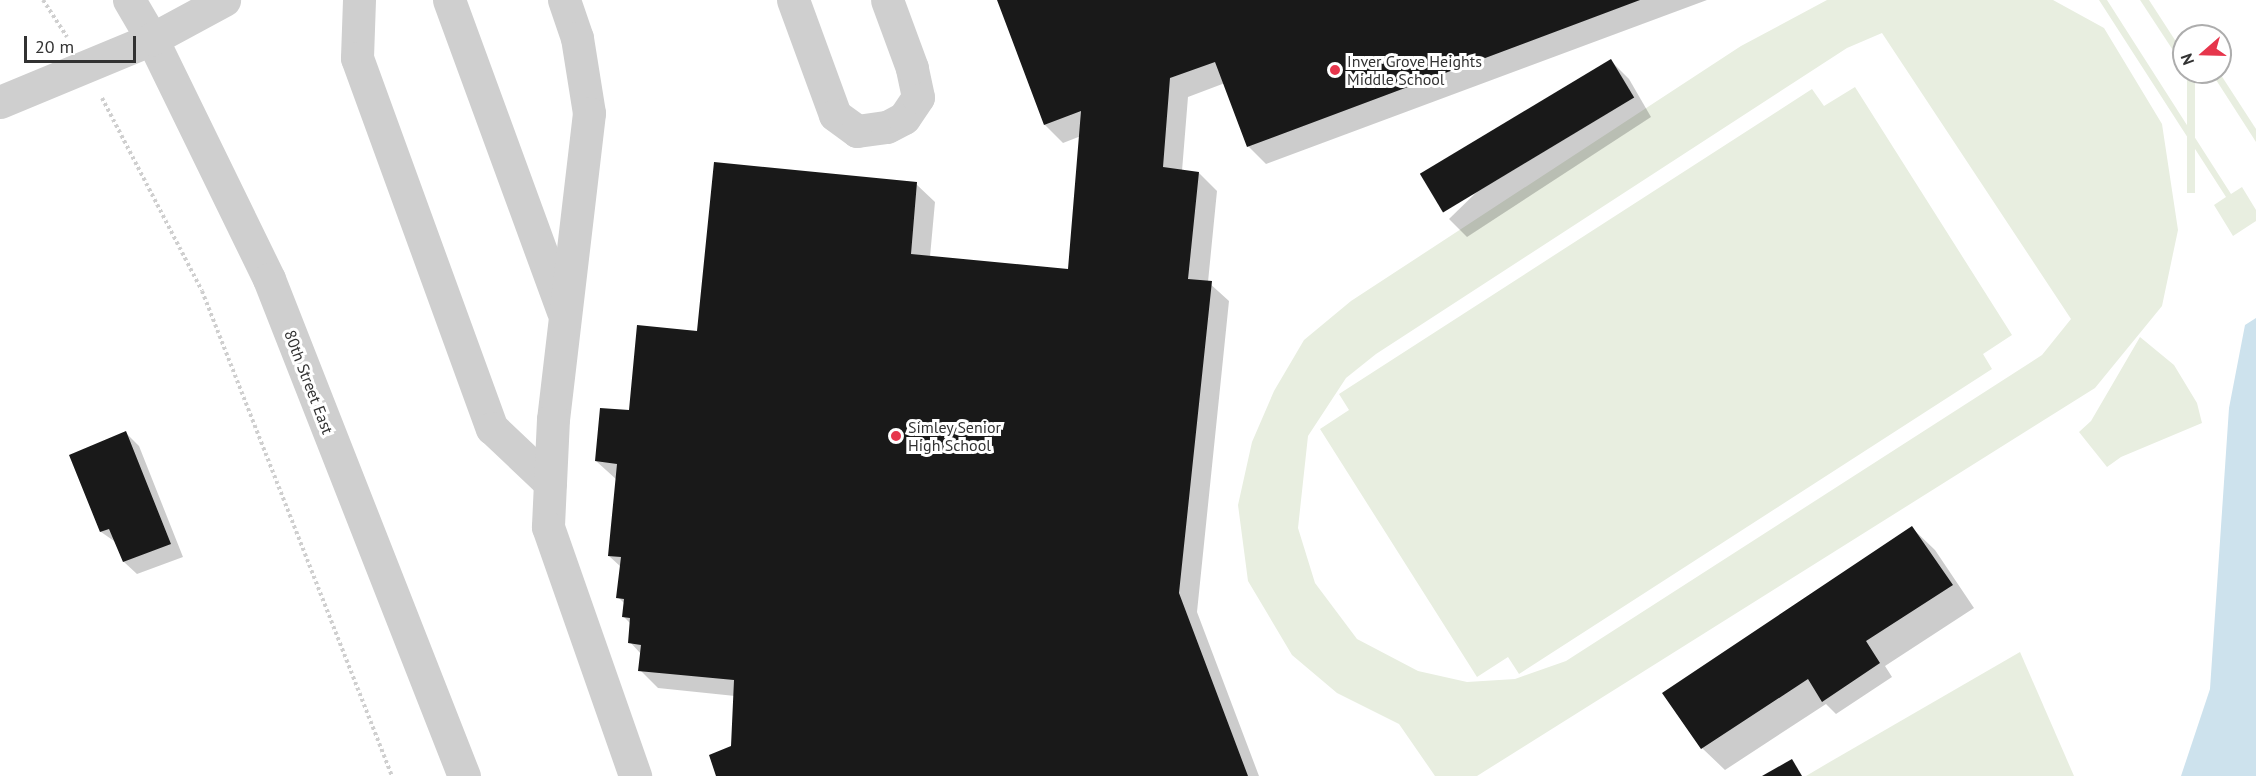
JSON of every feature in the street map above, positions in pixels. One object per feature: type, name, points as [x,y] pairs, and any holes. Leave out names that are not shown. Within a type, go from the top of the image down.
[{"type":"street","name":"80th Street East","points":[[129,0],[152,39],[269,279],[464,776]]},
{"type":"street","points":[[0,102],[87,68],[152,39],[224,0]]},
{"type":"street","points":[[359,0],[357,58],[492,428],[550,483]]},
{"type":"street","points":[[449,0],[565,315]]},
{"type":"street","points":[[564,0],[577,38],[589,113],[553,419],[548,527],[635,776]]},
{"type":"street","points":[[793,0],[835,115],[857,131],[886,127],[904,118],[918,97],[912,68],[887,0]]},
{"type":"path","points":[[43,0],[87,68],[202,291],[392,776]]},
{"type":"shaded area","points":[[1827,0],[2053,0],[2104,28],[2162,124],[2178,230],[2162,306],[2095,388],[1477,776],[1435,776],[1399,724],[1337,693],[1292,655],[1248,581],[1238,505],[1252,442],[1274,391],[1304,340],[1351,301],[1741,46]],"holes":[[[1882,33],[2071,319],[2042,355],[1566,661],[1515,679],[1467,682],[1418,671],[1357,639],[1315,583],[1298,528],[1308,436],[1346,378],[1376,354],[1847,48]]]},
{"type":"shaded area","points":[[2099,0],[2107,0],[2231,194],[2242,187],[2256,210],[2256,221],[2233,236],[2214,205],[2226,197]]},
{"type":"shaded area","points":[[2140,0],[2149,0],[2172,35],[2172,49]]},
{"type":"shaded area","points":[[2187,84],[2195,84],[2195,193],[2187,193]]},
{"type":"shaded area","points":[[2219,84],[2227,84],[2256,129],[2256,142]]},
{"type":"shaded area","points":[[1855,87],[2012,335],[1983,354],[1992,369],[1519,674],[1508,657],[1477,677],[1320,429],[1349,410],[1339,394],[1812,89],[1824,106]]},
{"type":"shaded area","points":[[2140,337],[2174,365],[2197,403],[2202,423],[2121,457],[2107,467],[2079,432],[2091,421]]},
{"type":"shaded area","points":[[2020,652],[2074,776],[1806,776],[1828,763]]},
{"type":"water","points":[[2256,318],[2256,776],[2181,776],[2210,689],[2229,408],[2245,325]]},
{"type":"building","name":"Simley Senior High School","points":[[997,0],[1640,0],[1247,147],[1215,62],[1170,78],[1163,167],[1199,172],[1188,279],[1212,281],[1179,593],[1248,776],[716,776],[709,755],[731,746],[734,680],[638,671],[641,645],[628,643],[630,618],[622,617],[624,599],[616,598],[621,557],[608,556],[617,464],[595,461],[600,408],[629,410],[637,325],[697,331],[714,162],[917,182],[911,254],[1068,269],[1081,111],[1044,125]]},
{"type":"building","points":[[1611,59],[1634,98],[1443,212],[1420,174]]},
{"type":"building","points":[[126,431],[171,544],[123,562],[109,529],[100,532],[69,455]]},
{"type":"building","points":[[1912,526],[1953,585],[1866,641],[1880,663],[1822,702],[1808,679],[1701,749],[1662,693]]},
{"type":"building","points":[[1792,759],[1802,776],[1762,776]]},
{"type":"place","name":"Inver Grove Heights Middle School","points":[[1335,70]]},
{"type":"place","name":"Simley Senior High School","points":[[896,436]]}]
